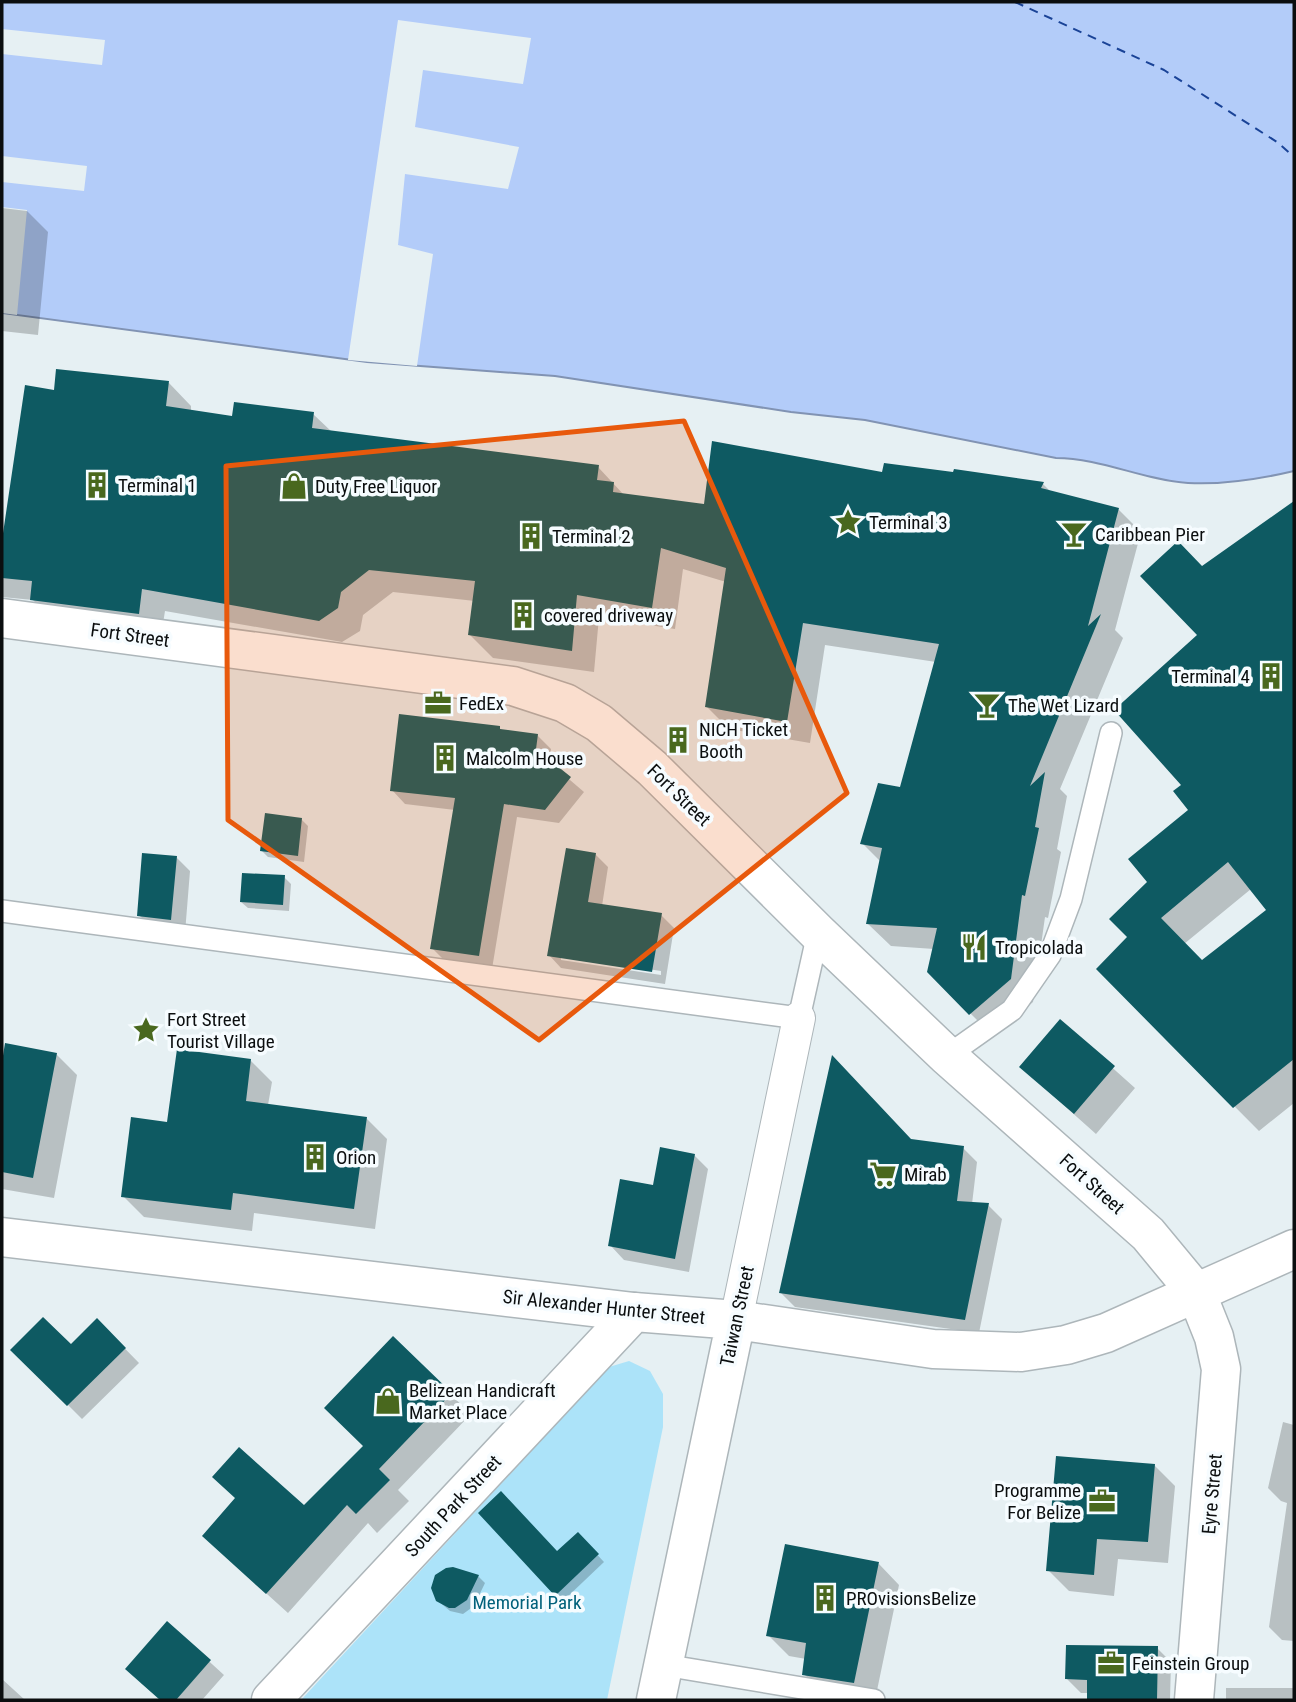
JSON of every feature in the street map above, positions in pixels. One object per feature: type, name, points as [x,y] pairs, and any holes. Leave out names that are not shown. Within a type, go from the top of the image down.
[{"type":"street","name":"Fort Street","points":[[2,618],[513,686],[565,703],[598,723],[652,768],[818,933],[947,1056],[1147,1234],[1196,1292]]},
{"type":"street","name":"Taiwan Street","points":[[660,1683],[799,1018]]},
{"type":"street","name":"Sir Alexander Hunter Street","points":[[2,1237],[634,1312],[736,1320],[933,1349],[1021,1352],[1066,1345],[1106,1333],[1294,1249]]},
{"type":"street","name":"Eyre Street","points":[[1194,1700],[1221,1369],[1214,1337],[1196,1292]]},
{"type":"street","name":"South Park Street","points":[[271,1700],[634,1312]]},
{"type":"lane","points":[[947,1056],[1012,1010],[1050,955],[1071,899],[1111,733]]},
{"type":"lane","points":[[2,911],[799,1018]]},
{"type":"lane","name":"Taiwan Street","points":[[799,1018],[818,933]]},
{"type":"lane","points":[[660,1683],[874,1700]]},
{"type":"highlighted area","points":[[684,421],[847,793],[539,1040],[228,820],[226,466]]},
{"type":"green space","name":"Memorial Park","points":[[629,1361],[650,1371],[663,1394],[663,1427],[607,1700],[301,1700],[609,1367]]},
{"type":"shaded area","points":[[2,2],[1294,2],[1294,471],[1228,482],[1171,481],[1089,461],[1056,458],[865,420],[791,412],[555,376],[367,362],[2,313]]},
{"type":"pier","points":[[398,20],[531,38],[523,84],[423,70],[415,127],[519,147],[508,189],[405,174],[398,245],[433,254],[417,366],[348,360]]},
{"type":"pier","points":[[2,29],[105,40],[102,65],[2,54]]},
{"type":"pier","points":[[2,156],[87,166],[84,191],[2,182]]},
{"type":"pier","points":[[2,207],[27,210],[17,315],[2,313]]},
{"type":"building","points":[[56,369],[169,381],[166,406],[232,416],[234,402],[314,412],[312,428],[599,465],[597,480],[614,482],[613,492],[704,504],[712,441],[882,472],[884,463],[953,472],[954,469],[1044,482],[1041,488],[1119,508],[1088,626],[1101,614],[1030,786],[1045,772],[1035,827],[1039,828],[1025,896],[1022,895],[1011,979],[969,1015],[927,972],[937,928],[866,924],[882,848],[860,844],[878,783],[900,787],[939,644],[803,623],[787,722],[705,707],[726,568],[661,548],[652,608],[577,595],[572,651],[468,635],[475,581],[369,570],[341,592],[338,608],[319,621],[142,589],[139,614],[30,600],[32,581],[2,578],[2,540],[25,385],[54,390]]},
{"type":"building","points":[[1294,501],[1294,1059],[1233,1108],[1096,969],[1127,937],[1109,919],[1147,882],[1128,859],[1188,810],[1173,791],[1181,785],[1114,710],[1197,635],[1140,576],[1178,541],[1202,566]],"holes":[[[1228,862],[1266,910],[1202,960],[1161,918]]]},
{"type":"building","points":[[399,714],[500,726],[500,729],[538,734],[536,749],[571,777],[545,810],[504,804],[479,956],[430,949],[455,798],[390,791]]},
{"type":"building","points":[[265,813],[302,818],[298,856],[260,851]]},
{"type":"building","points":[[566,848],[596,853],[588,902],[662,913],[652,972],[547,956]]},
{"type":"building","points":[[142,853],[177,856],[171,920],[137,916]]},
{"type":"building","points":[[242,873],[285,875],[283,905],[240,902]]},
{"type":"building","points":[[1060,1019],[1115,1066],[1074,1114],[1019,1067]]},
{"type":"building","points":[[5,1043],[57,1053],[33,1178],[2,1172],[2,1062]]},
{"type":"building","points":[[177,1049],[251,1059],[246,1101],[367,1117],[354,1209],[233,1193],[231,1210],[121,1197],[131,1117],[167,1122]]},
{"type":"building","name":"Mirab","points":[[832,1055],[911,1139],[964,1146],[957,1201],[989,1203],[965,1320],[779,1293]]},
{"type":"building","points":[[660,1147],[695,1154],[675,1259],[608,1246],[620,1179],[653,1185]]},
{"type":"building","points":[[43,1317],[71,1344],[97,1318],[126,1348],[67,1406],[10,1350]]},
{"type":"building","points":[[393,1336],[452,1393],[379,1469],[390,1480],[356,1514],[347,1505],[266,1594],[202,1536],[235,1498],[212,1477],[239,1447],[304,1505],[363,1446],[324,1408]]},
{"type":"building","name":"Programme For Belize","points":[[1056,1456],[1155,1464],[1148,1542],[1097,1539],[1094,1575],[1046,1571]]},
{"type":"building","points":[[501,1491],[557,1551],[578,1532],[599,1554],[555,1596],[478,1513]]},
{"type":"building","name":"PROvisionsBelize","points":[[785,1544],[879,1562],[854,1683],[802,1675],[806,1643],[766,1636]]},
{"type":"building","points":[[453,1567],[479,1575],[467,1600],[455,1608],[449,1608],[436,1601],[431,1588],[435,1575]]},
{"type":"building","points":[[167,1621],[211,1660],[176,1700],[160,1700],[125,1669]]},
{"type":"building","name":"Feinstein Group","points":[[1066,1645],[1158,1646],[1157,1700],[1087,1700],[1087,1680],[1065,1679]]},
{"type":"ferry route","points":[[1015,2],[1164,70],[1277,142],[1294,157]]},
{"type":"place","name":"Terminal 1","points":[[97,485]]},
{"type":"place","name":"Duty Free Liquor","points":[[294,486]]},
{"type":"place","name":"Terminal 3","points":[[848,522]]},
{"type":"place","name":"Caribbean Pier","points":[[1074,534]]},
{"type":"place","name":"Terminal 2","points":[[531,536]]},
{"type":"place","name":"covered driveway","points":[[523,615]]},
{"type":"place","name":"Terminal 4","points":[[1271,676]]},
{"type":"place","name":"FedEx","points":[[438,703]]},
{"type":"place","name":"The Wet Lizard","points":[[987,705]]},
{"type":"place","name":"NICH Ticket Booth","points":[[678,740]]},
{"type":"place","name":"Malcolm House","points":[[445,758]]},
{"type":"place","name":"Tropicolada","points":[[974,947]]},
{"type":"place","name":"Fort Street Tourist Village","points":[[146,1030]]},
{"type":"place","name":"Orion","points":[[315,1157]]},
{"type":"place","name":"Mirab","points":[[883,1174]]},
{"type":"place","name":"Belizean Handicraft Market Place","points":[[388,1401]]},
{"type":"place","name":"Programme For Belize","points":[[1102,1501]]},
{"type":"place","name":"PROvisionsBelize","points":[[825,1598]]},
{"type":"place","name":"Feinstein Group","points":[[1111,1663]]}]
